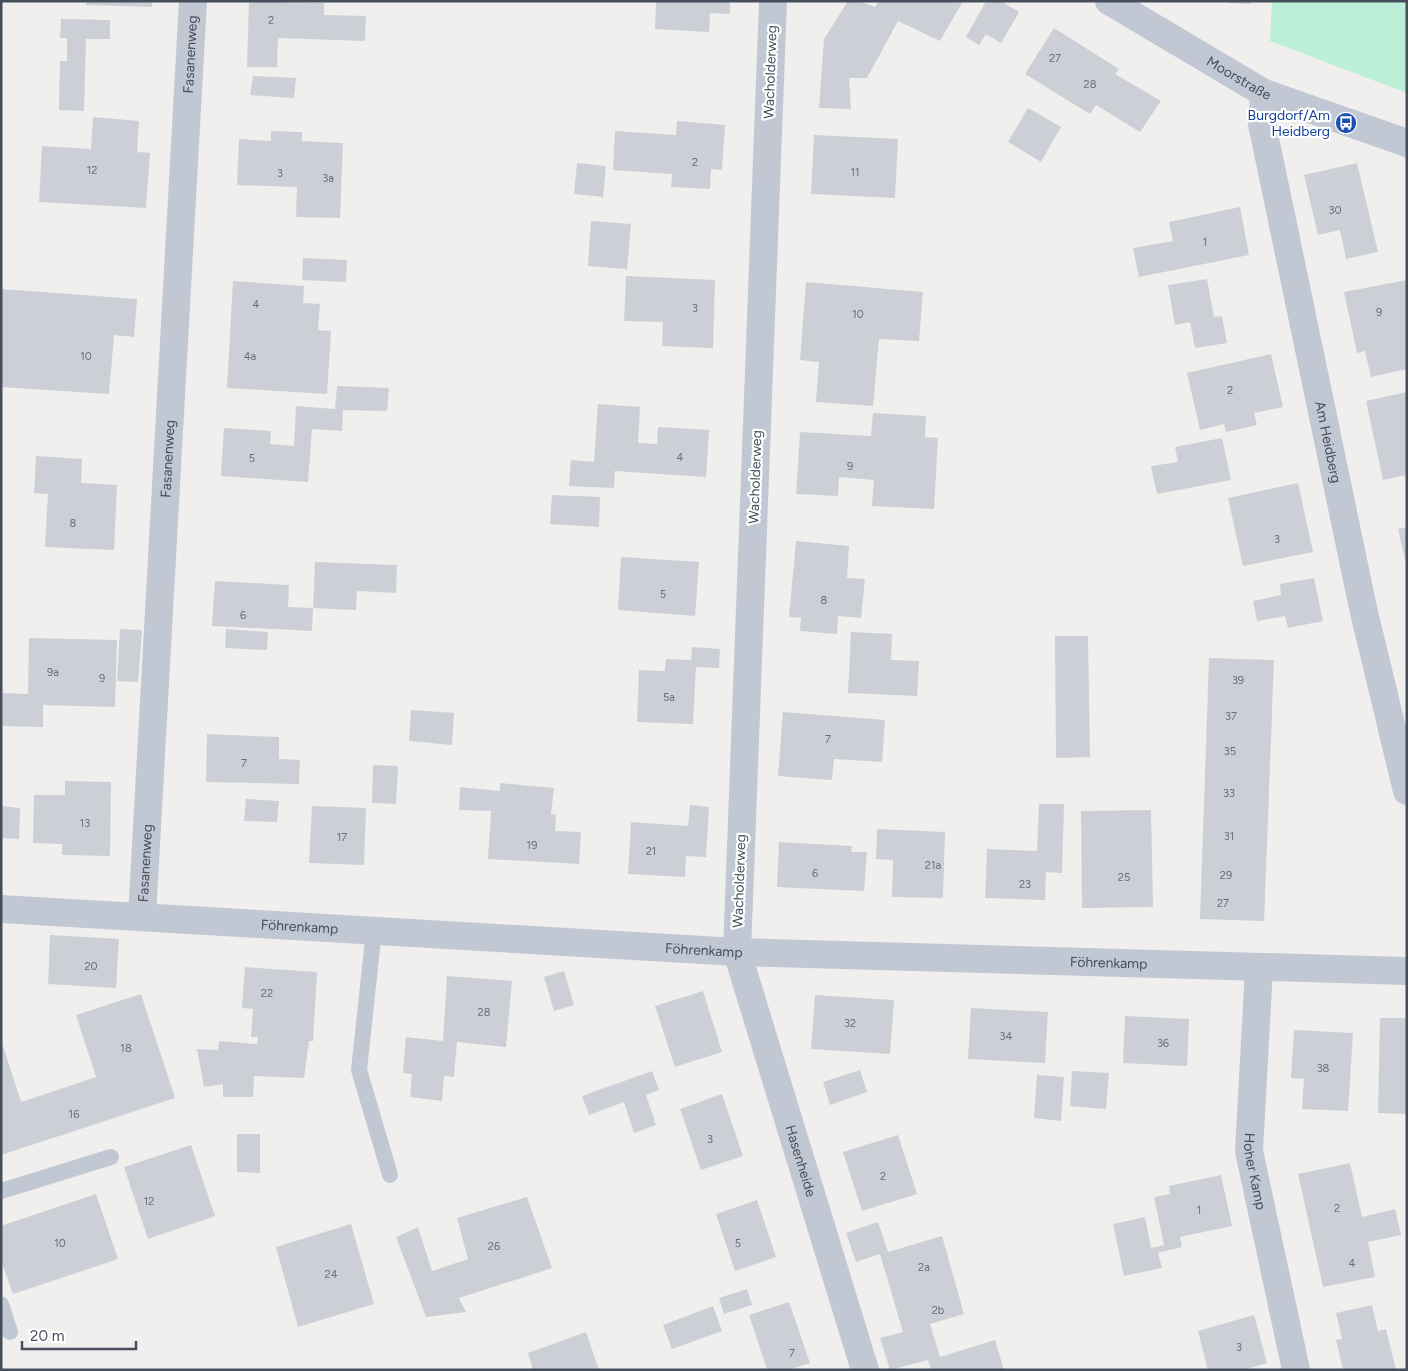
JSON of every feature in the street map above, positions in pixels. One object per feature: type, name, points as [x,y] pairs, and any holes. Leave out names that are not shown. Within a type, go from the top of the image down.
[{"type":"street","name":"Fasanenweg","points":[[142,917],[193,1]]},
{"type":"street","name":"Wacholderweg","points":[[737,952],[773,1]]},
{"type":"street","name":"Moorstraße","points":[[1109,1],[1264,93],[1407,143]]},
{"type":"street","name":"Am Heidberg","points":[[1264,93],[1262,124],[1363,608],[1407,791]]},
{"type":"street","name":"Föhrenkamp","points":[[1,909],[737,952],[1407,971]]},
{"type":"street","name":"Hasenheide","points":[[737,952],[865,1370]]},
{"type":"street","name":"Hoher Kamp","points":[[1259,968],[1249,1151],[1296,1370]]},
{"type":"lane","points":[[374,930],[359,1070],[390,1174]]},
{"type":"lane","points":[[1,1191],[111,1156]]},
{"type":"lane","points":[[1,1304],[10,1332]]},
{"type":"green space","points":[[1272,1],[1407,1],[1407,93],[1270,41]]},
{"type":"building","points":[[87,1],[152,1],[152,7],[86,5]]},
{"type":"building","points":[[249,1],[324,3],[324,15],[366,16],[365,41],[278,38],[277,67],[247,67]]},
{"type":"building","points":[[656,1],[730,1],[730,14],[710,13],[709,32],[655,29]]},
{"type":"building","points":[[848,1],[859,1],[875,7],[879,1],[963,1],[940,41],[898,21],[867,78],[849,78],[851,109],[819,108],[824,39]]},
{"type":"building","points":[[986,1],[1001,1],[1019,12],[1001,43],[986,34],[979,45],[966,37]]},
{"type":"building","points":[[1228,1],[1251,1],[1251,4],[1228,3]]},
{"type":"building","points":[[61,19],[110,20],[110,39],[86,39],[84,111],[59,110],[60,61],[67,61],[67,38],[60,38]]},
{"type":"building","points":[[1054,28],[1119,69],[1115,74],[1161,101],[1140,132],[1096,105],[1090,114],[1025,74]]},
{"type":"building","points":[[253,76],[296,78],[294,98],[250,95]]},
{"type":"building","points":[[1028,108],[1061,127],[1041,162],[1008,142]]},
{"type":"building","points":[[93,117],[139,121],[137,152],[150,153],[146,208],[39,202],[42,146],[91,149]]},
{"type":"building","points":[[677,121],[725,125],[722,170],[711,169],[710,189],[671,187],[672,174],[613,170],[615,131],[676,135]]},
{"type":"building","points":[[271,131],[302,132],[302,141],[343,143],[340,218],[296,217],[297,187],[237,185],[239,139],[271,141]]},
{"type":"building","points":[[814,135],[898,139],[895,198],[811,194]]},
{"type":"building","points":[[577,163],[606,166],[603,197],[574,194]]},
{"type":"building","points":[[1357,163],[1378,252],[1346,259],[1340,230],[1318,235],[1304,175]]},
{"type":"building","points":[[1240,207],[1249,255],[1139,277],[1133,248],[1173,241],[1169,222]]},
{"type":"building","points":[[591,221],[631,224],[627,269],[588,266]]},
{"type":"building","points":[[303,258],[347,260],[346,282],[302,280]]},
{"type":"building","points":[[626,276],[715,280],[713,348],[662,346],[663,322],[624,321]]},
{"type":"building","points":[[1207,279],[1214,317],[1222,316],[1227,343],[1195,348],[1190,322],[1175,325],[1168,285]]},
{"type":"building","points":[[1407,280],[1407,369],[1371,377],[1365,351],[1357,353],[1344,292]]},
{"type":"building","points":[[233,281],[304,286],[303,303],[320,304],[318,330],[331,331],[327,394],[227,388]]},
{"type":"building","points":[[806,282],[923,292],[919,341],[879,339],[873,406],[816,402],[819,362],[800,360]]},
{"type":"building","points":[[1,289],[137,299],[134,337],[114,335],[109,394],[1,387]]},
{"type":"building","points":[[1271,354],[1283,407],[1254,413],[1257,425],[1226,432],[1224,424],[1200,430],[1187,373]]},
{"type":"building","points":[[337,386],[389,388],[387,411],[343,410],[342,431],[312,429],[308,482],[221,476],[224,428],[271,431],[270,444],[294,446],[296,406],[335,409]]},
{"type":"building","points":[[1407,392],[1407,475],[1383,480],[1366,401]]},
{"type":"building","points":[[598,404],[640,407],[638,443],[657,444],[658,427],[709,430],[706,477],[615,471],[614,488],[569,486],[571,460],[594,462]]},
{"type":"building","points":[[873,413],[926,416],[925,437],[938,438],[934,509],[872,506],[874,480],[839,477],[838,496],[796,494],[800,432],[871,436]]},
{"type":"building","points":[[1222,438],[1231,480],[1157,494],[1151,466],[1178,462],[1175,447]]},
{"type":"building","points":[[36,456],[82,459],[81,483],[117,485],[114,550],[45,547],[48,494],[34,493]]},
{"type":"building","points":[[1298,483],[1313,552],[1243,566],[1228,498]]},
{"type":"building","points":[[552,495],[600,497],[599,527],[550,524]]},
{"type":"building","points":[[1407,527],[1407,563],[1406,563],[1398,529]]},
{"type":"building","points":[[796,541],[849,546],[847,578],[865,579],[861,618],[838,616],[837,634],[800,631],[801,618],[789,617]]},
{"type":"building","points":[[621,557],[699,562],[695,616],[618,610]]},
{"type":"building","points":[[315,562],[397,565],[396,593],[357,591],[356,610],[313,608]]},
{"type":"building","points":[[1314,578],[1323,621],[1288,628],[1285,616],[1257,621],[1253,601],[1281,595],[1280,584]]},
{"type":"building","points":[[215,581],[289,585],[288,607],[313,608],[312,631],[212,626]]},
{"type":"building","points":[[120,629],[142,630],[138,682],[117,681]]},
{"type":"building","points":[[226,629],[268,632],[267,650],[225,648]]},
{"type":"building","points":[[851,632],[892,634],[891,660],[919,661],[917,696],[848,693]]},
{"type":"building","points":[[1055,636],[1088,636],[1090,757],[1056,758]]},
{"type":"building","points":[[29,638],[117,640],[115,707],[43,705],[43,727],[2,726],[3,693],[28,694]]},
{"type":"building","points":[[692,647],[720,649],[719,668],[696,667],[693,724],[637,722],[639,670],[665,671],[666,659],[691,660]]},
{"type":"building","points":[[1209,658],[1274,660],[1264,921],[1200,919]]},
{"type":"building","points":[[411,710],[454,713],[452,745],[409,741]]},
{"type":"building","points":[[783,712],[885,720],[882,762],[834,759],[832,780],[778,776]]},
{"type":"building","points":[[207,734],[279,737],[279,759],[300,760],[299,784],[206,782]]},
{"type":"building","points":[[373,765],[398,766],[396,804],[372,803]]},
{"type":"building","points":[[65,781],[111,782],[110,856],[62,855],[62,844],[33,843],[34,795],[65,795]]},
{"type":"building","points":[[500,783],[554,788],[551,814],[556,815],[555,831],[581,832],[579,864],[488,859],[491,811],[459,810],[460,787],[500,791]]},
{"type":"building","points":[[246,799],[279,801],[277,822],[244,821]]},
{"type":"building","points":[[1039,804],[1064,804],[1062,873],[1046,872],[1045,900],[985,898],[987,849],[1037,851]]},
{"type":"building","points":[[690,805],[709,807],[706,857],[686,856],[685,877],[628,874],[631,822],[688,826]]},
{"type":"building","points":[[1,806],[20,808],[19,839],[1,838]]},
{"type":"building","points":[[312,806],[366,808],[364,865],[309,863]]},
{"type":"building","points":[[1151,810],[1153,907],[1082,908],[1081,811]]},
{"type":"building","points":[[877,829],[945,832],[943,898],[892,897],[893,860],[876,859]]},
{"type":"building","points":[[779,842],[852,846],[851,852],[867,852],[864,891],[777,887]]},
{"type":"building","points":[[50,935],[119,939],[116,988],[48,984]]},
{"type":"building","points":[[245,967],[317,972],[313,1041],[309,1041],[304,1078],[254,1076],[253,1097],[223,1097],[223,1084],[204,1087],[197,1049],[218,1050],[219,1041],[257,1044],[258,1037],[251,1037],[253,1009],[242,1008]]},
{"type":"building","points":[[564,971],[574,1005],[554,1011],[544,977]]},
{"type":"building","points":[[447,976],[512,981],[506,1047],[457,1042],[454,1077],[444,1076],[442,1101],[410,1097],[412,1074],[403,1073],[406,1037],[443,1041]]},
{"type":"building","points":[[703,991],[722,1052],[675,1067],[655,1006]]},
{"type":"building","points":[[141,994],[175,1098],[1,1155],[1,1047],[3,1046],[21,1102],[96,1077],[76,1015]]},
{"type":"building","points":[[815,995],[894,1000],[890,1054],[811,1049]]},
{"type":"building","points":[[971,1008],[1048,1012],[1045,1063],[968,1059]]},
{"type":"building","points":[[1125,1016],[1189,1019],[1187,1066],[1123,1063]]},
{"type":"building","points":[[1380,1018],[1407,1018],[1407,1114],[1378,1113]]},
{"type":"building","points":[[1294,1030],[1353,1033],[1348,1111],[1302,1109],[1304,1079],[1291,1078]]},
{"type":"building","points":[[860,1070],[867,1092],[830,1105],[823,1082]]},
{"type":"building","points":[[652,1071],[659,1090],[646,1095],[656,1125],[634,1133],[624,1102],[589,1115],[582,1096]]},
{"type":"building","points":[[1072,1071],[1109,1073],[1106,1109],[1070,1106]]},
{"type":"building","points":[[1037,1075],[1064,1077],[1061,1121],[1034,1118]]},
{"type":"building","points":[[722,1094],[743,1156],[701,1170],[680,1109]]},
{"type":"building","points":[[237,1134],[260,1134],[260,1173],[237,1172]]},
{"type":"building","points":[[898,1135],[917,1194],[862,1211],[843,1152]]},
{"type":"building","points":[[191,1145],[215,1216],[148,1239],[124,1167]]},
{"type":"building","points":[[1350,1163],[1362,1217],[1395,1209],[1401,1235],[1368,1242],[1375,1277],[1323,1287],[1298,1174]]},
{"type":"building","points":[[1221,1175],[1232,1226],[1180,1237],[1182,1247],[1158,1253],[1162,1268],[1124,1276],[1113,1224],[1145,1217],[1151,1248],[1164,1245],[1154,1197],[1170,1194],[1169,1186]]},
{"type":"building","points":[[96,1194],[118,1259],[13,1294],[1,1261],[1,1226]]},
{"type":"building","points":[[527,1197],[552,1268],[459,1298],[466,1312],[426,1317],[396,1237],[418,1227],[432,1271],[468,1259],[457,1218]]},
{"type":"building","points":[[757,1200],[776,1257],[735,1271],[716,1214]]},
{"type":"building","points":[[878,1222],[888,1252],[942,1236],[964,1314],[930,1324],[940,1357],[995,1340],[1004,1370],[931,1370],[928,1360],[890,1370],[880,1338],[903,1332],[880,1254],[856,1262],[846,1233]]},
{"type":"building","points":[[351,1224],[374,1304],[298,1327],[276,1247]]},
{"type":"building","points":[[747,1289],[752,1305],[724,1314],[719,1298]]},
{"type":"building","points":[[789,1302],[810,1363],[788,1370],[767,1370],[749,1315]]},
{"type":"building","points":[[1372,1305],[1378,1331],[1386,1329],[1396,1370],[1343,1370],[1336,1340],[1342,1339],[1336,1313]]},
{"type":"building","points":[[713,1306],[722,1331],[672,1349],[663,1325]]},
{"type":"building","points":[[1254,1315],[1267,1363],[1243,1370],[1208,1370],[1198,1331]]},
{"type":"building","points":[[586,1332],[599,1370],[533,1370],[528,1353]]},
{"type":"place","name":"Burgdorf/Am Heidberg","points":[[1346,123]]}]
